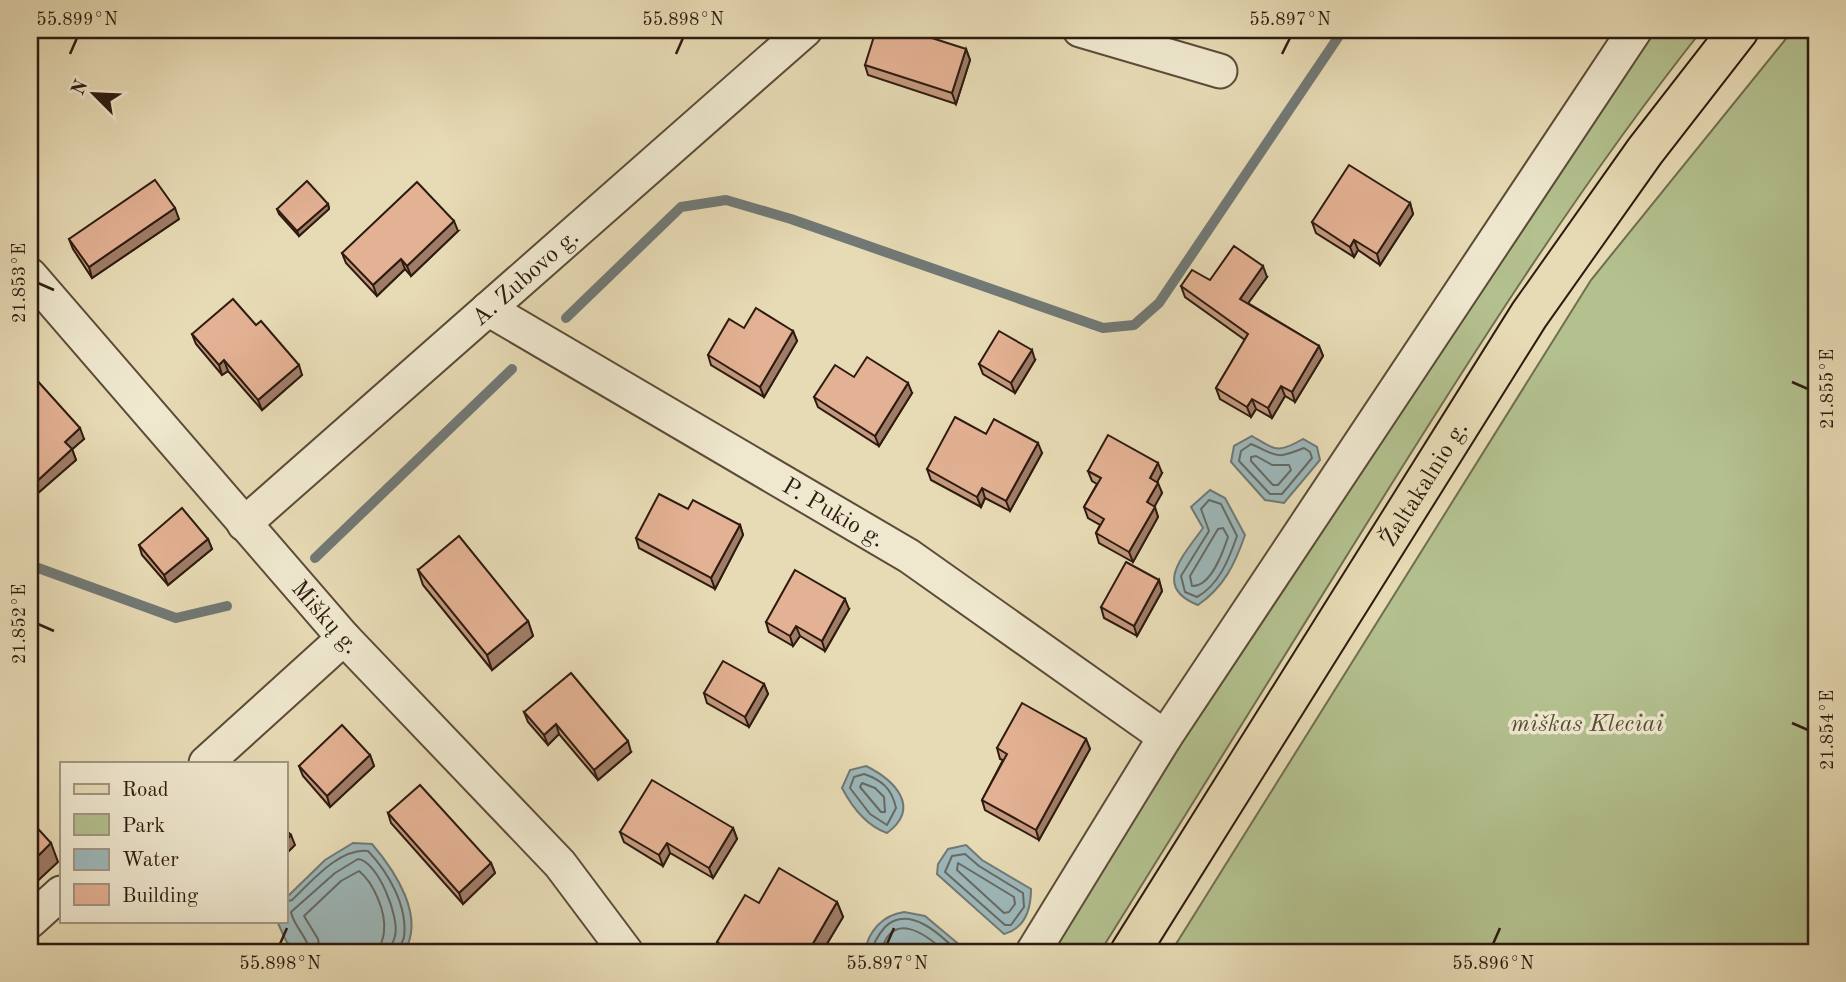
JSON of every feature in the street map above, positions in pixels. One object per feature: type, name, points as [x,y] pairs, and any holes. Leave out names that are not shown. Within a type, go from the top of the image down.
[{"type":"main road","name":"Žaltakalnio g.","points":[[1130,952],[1529,315],[1645,151],[1740,30]]},
{"type":"street","name":"A. Zubovo g.","points":[[244,524],[805,30]]},
{"type":"street","points":[[1080,30],[1220,71]]},
{"type":"street","points":[[1033,952],[1165,737],[1635,30]]},
{"type":"street","name":"Miškų g.","points":[[30,275],[344,638],[560,864],[626,952]]},
{"type":"street","name":"P. Pukio g.","points":[[488,309],[909,556],[1165,737]]},
{"type":"street","points":[[207,762],[344,638]]},
{"type":"street","points":[[30,921],[60,894]]},
{"type":"green space","points":[[1655,30],[1702,30],[1613,148],[1488,332],[1100,952],[1052,952],[1183,741]]},
{"type":"green space","name":"miškas Kleciai","points":[[1793,30],[1816,30],[1816,952],[1171,952],[1591,280]]},
{"type":"water","points":[[1252,436],[1277,448],[1287,447],[1303,439],[1317,447],[1320,460],[1284,503],[1265,500],[1231,462],[1234,446]]},
{"type":"water","points":[[1210,490],[1225,498],[1245,535],[1228,574],[1215,591],[1198,605],[1184,598],[1174,580],[1180,560],[1203,528],[1191,507]]},
{"type":"water","points":[[866,766],[894,786],[903,804],[902,814],[887,833],[873,826],[861,815],[842,788],[850,770]]},
{"type":"water","points":[[353,843],[372,844],[390,867],[410,910],[410,938],[404,952],[296,952],[286,941],[277,922],[287,922],[287,897],[325,860]]},
{"type":"water","points":[[966,845],[982,860],[1031,889],[1026,917],[1011,931],[1004,934],[937,874],[938,864],[948,849]]},
{"type":"water","points":[[904,912],[925,916],[968,952],[865,952],[869,937],[878,925],[889,917]]},
{"type":"building","points":[[876,30],[907,30],[966,49],[952,93],[865,65]]},
{"type":"building","points":[[1349,165],[1410,203],[1377,254],[1354,240],[1350,247],[1312,222]]},
{"type":"building","points":[[155,180],[175,208],[89,267],[69,239]]},
{"type":"building","points":[[307,181],[328,204],[297,231],[277,209]]},
{"type":"building","points":[[417,182],[454,221],[407,266],[401,259],[373,285],[342,253]]},
{"type":"building","points":[[1234,246],[1263,266],[1240,299],[1319,346],[1292,392],[1281,386],[1268,408],[1252,399],[1247,407],[1216,388],[1248,334],[1181,286],[1192,270],[1210,280]]},
{"type":"building","points":[[233,299],[256,325],[261,321],[299,365],[258,400],[224,360],[219,365],[192,334]]},
{"type":"building","points":[[756,308],[793,331],[760,387],[708,355],[729,319],[744,328]]},
{"type":"building","points":[[999,331],[1032,350],[1011,383],[979,364]]},
{"type":"building","points":[[867,357],[908,383],[875,436],[814,397],[835,365],[854,377]]},
{"type":"building","points":[[34,377],[80,428],[65,442],[72,449],[35,483],[30,478],[30,380]]},
{"type":"building","points":[[955,417],[986,434],[994,419],[1038,443],[1006,501],[982,488],[977,497],[927,469]]},
{"type":"building","points":[[1108,435],[1158,463],[1150,478],[1158,483],[1147,502],[1155,507],[1129,552],[1096,533],[1104,519],[1084,507],[1101,478],[1088,471]]},
{"type":"building","points":[[659,494],[688,509],[693,500],[740,525],[711,578],[636,538]]},
{"type":"building","points":[[182,508],[208,539],[164,575],[139,545]]},
{"type":"building","points":[[459,536],[528,621],[487,655],[418,570]]},
{"type":"building","points":[[1126,562],[1159,580],[1134,626],[1101,607]]},
{"type":"building","points":[[795,570],[845,599],[822,641],[796,626],[790,636],[766,622]]},
{"type":"building","points":[[723,661],[764,684],[745,717],[704,693]]},
{"type":"building","points":[[571,673],[628,741],[594,770],[556,724],[544,735],[524,712]]},
{"type":"building","points":[[1022,703],[1086,739],[1036,830],[982,800],[1007,754],[997,748]]},
{"type":"building","points":[[342,725],[370,755],[327,796],[299,766]]},
{"type":"building","points":[[652,780],[733,828],[709,868],[667,843],[659,855],[620,832]]},
{"type":"building","points":[[420,785],[491,863],[459,893],[388,813]]},
{"type":"building","points":[[30,820],[51,843],[30,864]]},
{"type":"building","points":[[779,868],[837,902],[808,952],[734,952],[717,942],[745,895],[759,903]]},
{"type":"waterway","points":[[566,318],[681,207],[726,200],[791,219],[1103,328],[1134,325],[1159,303],[1343,30]]},
{"type":"waterway","points":[[315,558],[512,369]]},
{"type":"waterway","points":[[30,565],[176,618],[227,606]]}]
